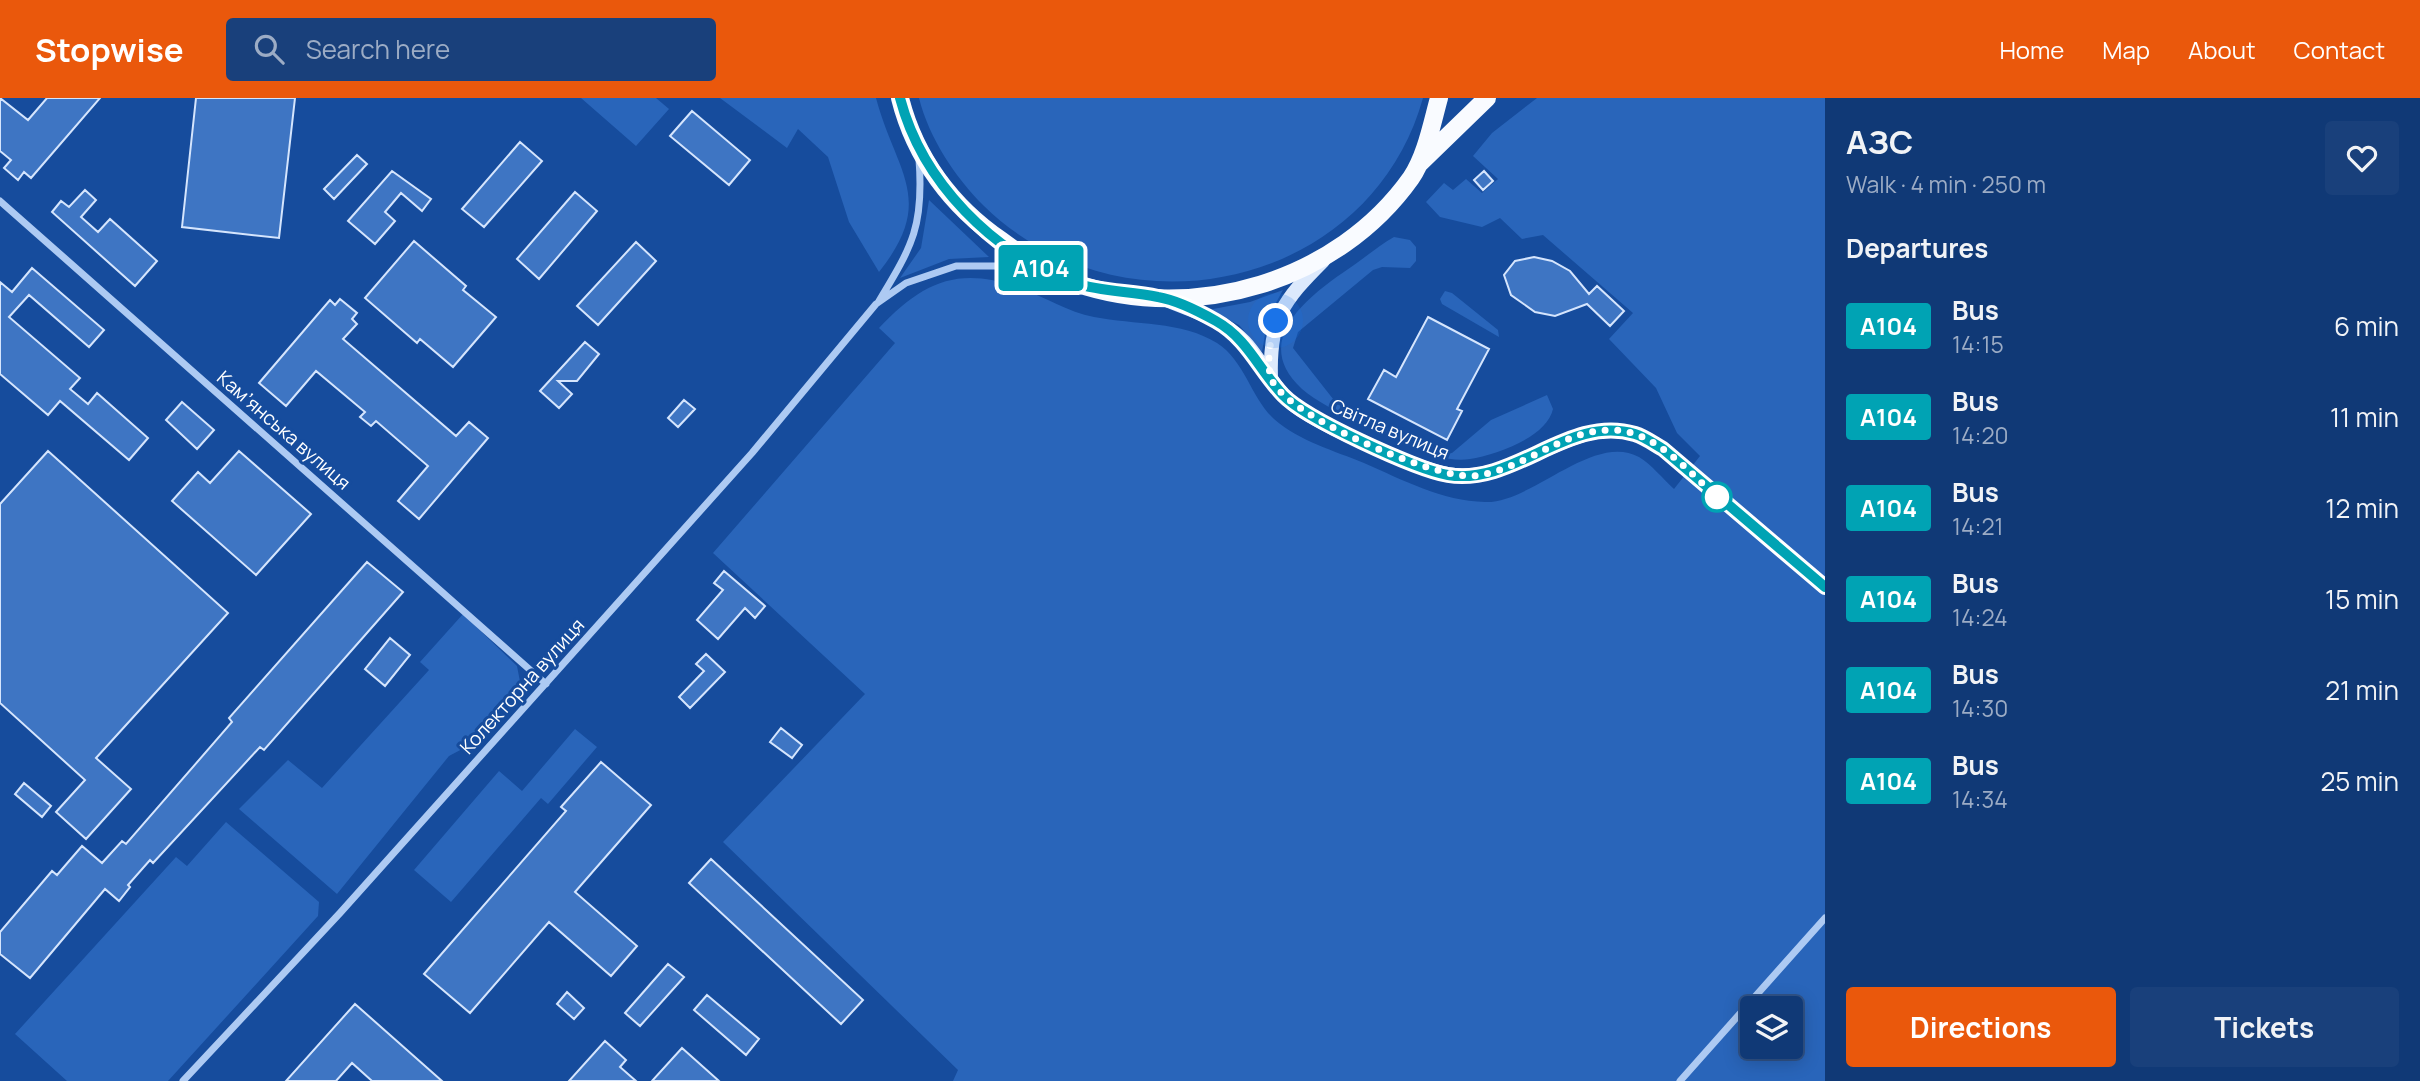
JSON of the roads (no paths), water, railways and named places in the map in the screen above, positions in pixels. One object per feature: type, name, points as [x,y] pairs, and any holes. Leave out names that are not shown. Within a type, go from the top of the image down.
[{"type":"main road","points":[[900,98],[932,174],[956,202],[989,233],[1038,266],[1075,283],[1120,294],[1160,297],[1246,290],[1286,277],[1329,256],[1364,230],[1411,178],[1418,165],[1439,98]]},
{"type":"main road","points":[[1418,165],[1488,98]]},
{"type":"main road","points":[[1271,378],[1271,335],[1281,308],[1329,256]]},
{"type":"main road","name":"Світла вулиця","points":[[1160,297],[1216,321],[1237,334],[1281,393],[1308,415],[1427,469],[1448,475],[1471,476],[1493,472],[1569,439],[1597,432],[1612,430],[1638,435],[1663,449],[1825,587]]},
{"type":"street","name":"Колекторна вулиця","points":[[183,1081],[752,453],[876,304],[906,256],[917,230],[921,196],[918,146]]},
{"type":"street","name":"Камʼянська вулиця","points":[[0,201],[545,684]]},
{"type":"street","name":"Колекторна вулиця","points":[[876,304],[906,283],[956,266],[1038,266]]},
{"type":"street","points":[[1680,1081],[1825,918]]}]
